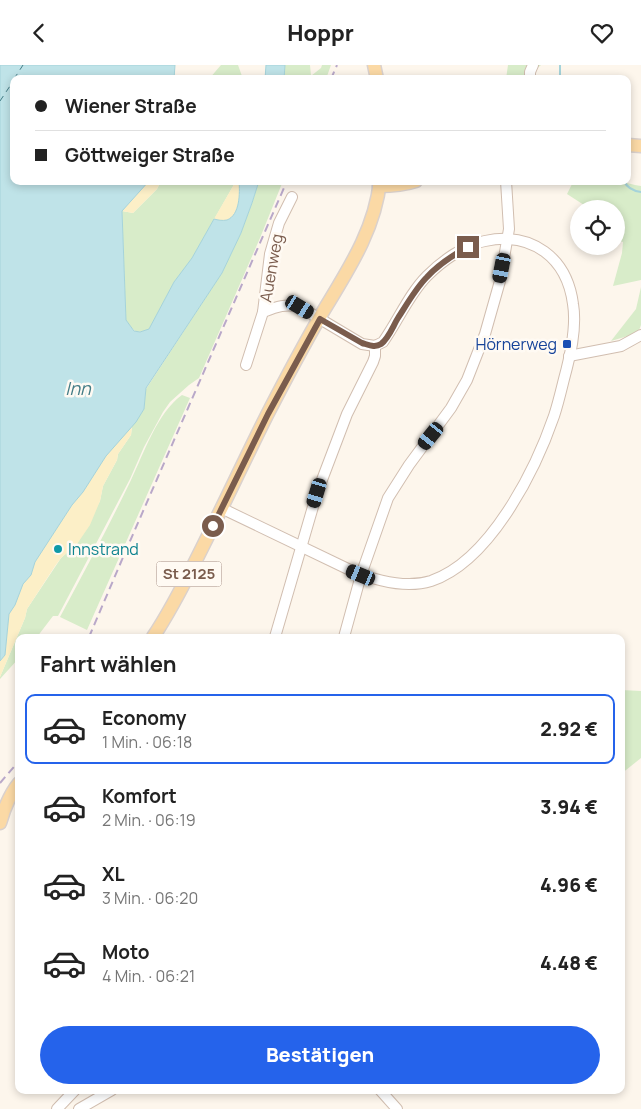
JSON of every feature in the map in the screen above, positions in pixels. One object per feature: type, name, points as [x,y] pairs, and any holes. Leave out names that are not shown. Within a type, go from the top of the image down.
[{"type":"main road","name":"St 2125","points":[[155,634],[178,597],[268,414],[358,252],[369,227],[380,185]]},
{"type":"main road","points":[[387,185],[405,185]]},
{"type":"main road","points":[[0,823],[4,809],[15,788]]},
{"type":"street","points":[[345,634],[361,575],[392,490],[451,408],[472,368],[490,317],[500,281],[509,229],[506,185]]},
{"type":"street","name":"Auenweg","points":[[246,365],[263,312],[270,254],[280,223],[292,197]]},
{"type":"street","points":[[221,508],[274,535],[301,546],[361,575],[390,582],[413,584],[432,581],[451,571],[472,556],[482,546],[516,498],[532,469],[555,413],[570,356],[574,318],[572,294],[564,273],[550,255],[534,245],[521,241],[495,239],[478,243],[456,253],[426,277],[383,342],[375,346],[373,362],[348,414],[317,493],[301,546],[276,634]]},
{"type":"street","name":"Auenweg","points":[[263,312],[290,304],[300,307],[362,343],[375,346]]},
{"type":"street","points":[[570,356],[621,346],[641,335]]},
{"type":"street","points":[[57,1109],[70,1094]]},
{"type":"street","points":[[79,1109],[105,1094]]},
{"type":"street","points":[[384,1094],[397,1109]]},
{"type":"green space","points":[[221,65],[238,65],[242,75],[212,75]]},
{"type":"green space","points":[[285,65],[310,65],[311,75],[284,75]]},
{"type":"green space","points":[[322,65],[331,65],[327,75],[312,75]]},
{"type":"green space","points":[[508,65],[541,65],[533,72],[535,75],[507,75]]},
{"type":"green space","points":[[631,184],[641,186],[641,280],[613,286],[621,255],[625,255],[625,200],[576,200],[567,194],[572,185]]},
{"type":"green space","points":[[159,185],[234,185],[192,258],[174,282],[149,329],[138,332],[126,320],[122,211],[133,213]]},
{"type":"green space","points":[[258,185],[281,185],[199,378],[170,402],[163,412],[58,616],[53,616],[39,634],[18,634],[27,609],[61,558],[77,544],[100,501],[103,486],[117,460],[118,454],[131,435],[132,426],[144,409],[146,389],[222,273],[241,233]]},
{"type":"green space","points":[[641,287],[641,325],[638,333],[611,341],[636,309]]},
{"type":"green space","points":[[182,395],[190,398],[87,630],[60,617],[114,514],[158,423],[165,412]]},
{"type":"green space","points":[[15,642],[15,662],[0,679]]},
{"type":"green space","points":[[625,690],[641,691],[641,758],[625,771]]},
{"type":"sand","points":[[145,185],[159,185],[133,213],[122,211]]},
{"type":"sand","points":[[234,185],[239,185],[237,209],[227,220],[214,219]]},
{"type":"sand","name":"Innstrand","points":[[132,426],[131,435],[118,454],[117,460],[103,486],[100,501],[90,525],[77,544],[55,566],[27,609],[18,634],[15,634],[15,642],[0,677],[0,661],[5,655],[9,614],[15,605],[23,584],[31,575],[35,562],[106,456]]},
{"type":"water","name":"Inn","points":[[0,65],[175,65],[174,75],[10,75],[10,185],[145,185],[122,211],[126,320],[134,331],[140,332],[149,329],[174,282],[192,258],[214,219],[227,220],[235,213],[239,197],[239,185],[258,185],[241,233],[222,273],[146,388],[144,409],[136,422],[106,456],[83,492],[72,505],[35,562],[31,575],[23,584],[15,605],[9,614],[5,655],[0,661]]},
{"type":"water","points":[[266,65],[285,65],[284,75],[265,75]]},
{"type":"waterway","points":[[560,65],[560,75]]},
{"type":"waterway","points":[[626,185],[631,189],[641,192]]},
{"type":"ferry route","points":[[17,75],[23,65]]},
{"type":"ferry route","points":[[0,101],[10,86]]},
{"type":"railway","points":[[333,75],[337,65]]},
{"type":"railway","points":[[90,634],[285,185]]},
{"type":"railway","points":[[0,783],[15,766]]},
{"type":"place","name":"Hörnerweg","points":[[567,344]]},
{"type":"place","name":"Innstrand","points":[[58,549]]},
{"type":"route","points":[[213,526],[268,414],[320,319],[362,343],[369,346],[380,345],[426,277],[456,253],[468,247]]}]
